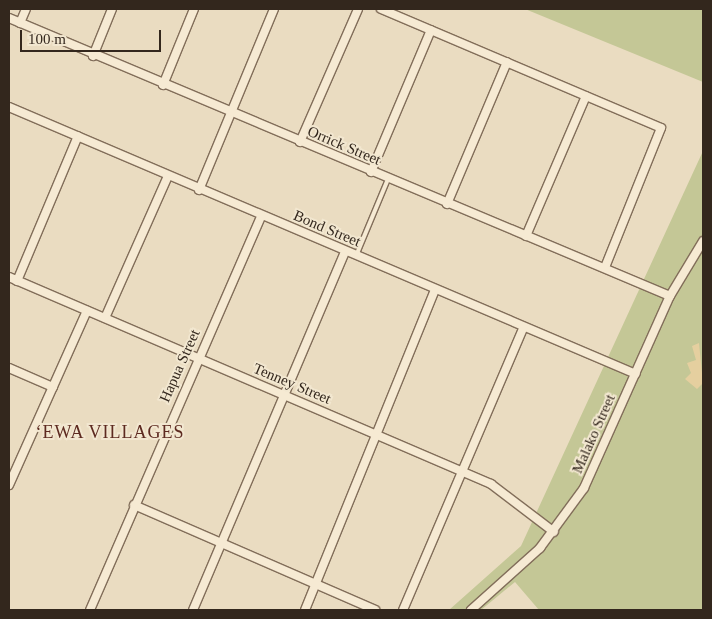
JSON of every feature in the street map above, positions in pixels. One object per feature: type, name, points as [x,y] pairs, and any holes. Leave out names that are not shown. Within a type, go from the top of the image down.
[{"type":"street","points":[[20,23],[26,9]]},
{"type":"street","points":[[93,56],[112,9]]},
{"type":"street","points":[[163,85],[194,9]]},
{"type":"street","points":[[199,190],[229,113],[274,9]]},
{"type":"street","points":[[300,142],[358,9]]},
{"type":"street","points":[[382,9],[661,128],[605,268]]},
{"type":"street","name":"Orrick Street","points":[[9,18],[93,56],[670,296]]},
{"type":"street","points":[[371,172],[431,30]]},
{"type":"street","points":[[447,204],[507,62]]},
{"type":"street","points":[[526,236],[586,96]]},
{"type":"street","name":"Bond Street","points":[[9,107],[523,329],[636,374]]},
{"type":"street","points":[[17,281],[78,136]]},
{"type":"street","points":[[106,318],[168,176]]},
{"type":"street","name":"Hapua Street","points":[[90,610],[261,216]]},
{"type":"street","name":"Malako Street","points":[[471,610],[554,532],[588,482],[670,296],[703,241]]},
{"type":"street","points":[[193,610],[345,252]]},
{"type":"street","name":"Tenney Street","points":[[9,277],[376,435],[511,496],[554,532]]},
{"type":"street","points":[[305,610],[435,290]]},
{"type":"street","points":[[9,485],[87,311]]},
{"type":"street","points":[[403,610],[463,474],[523,329]]},
{"type":"street","points":[[9,368],[53,387]]},
{"type":"street","points":[[134,505],[222,541],[375,610]]},
{"type":"lane","points":[[356,256],[388,179]]},
{"type":"green space","points":[[525,9],[703,9],[703,82]]},
{"type":"green space","points":[[703,151],[703,610],[539,610],[515,582],[481,610],[449,610],[521,546]]},
{"type":"sand","points":[[699,343],[703,383],[697,389],[685,379],[691,373],[687,363],[696,360],[692,346]]},
{"type":"district","name":"‘EWA VILLAGES","points":[[110,432]]}]
